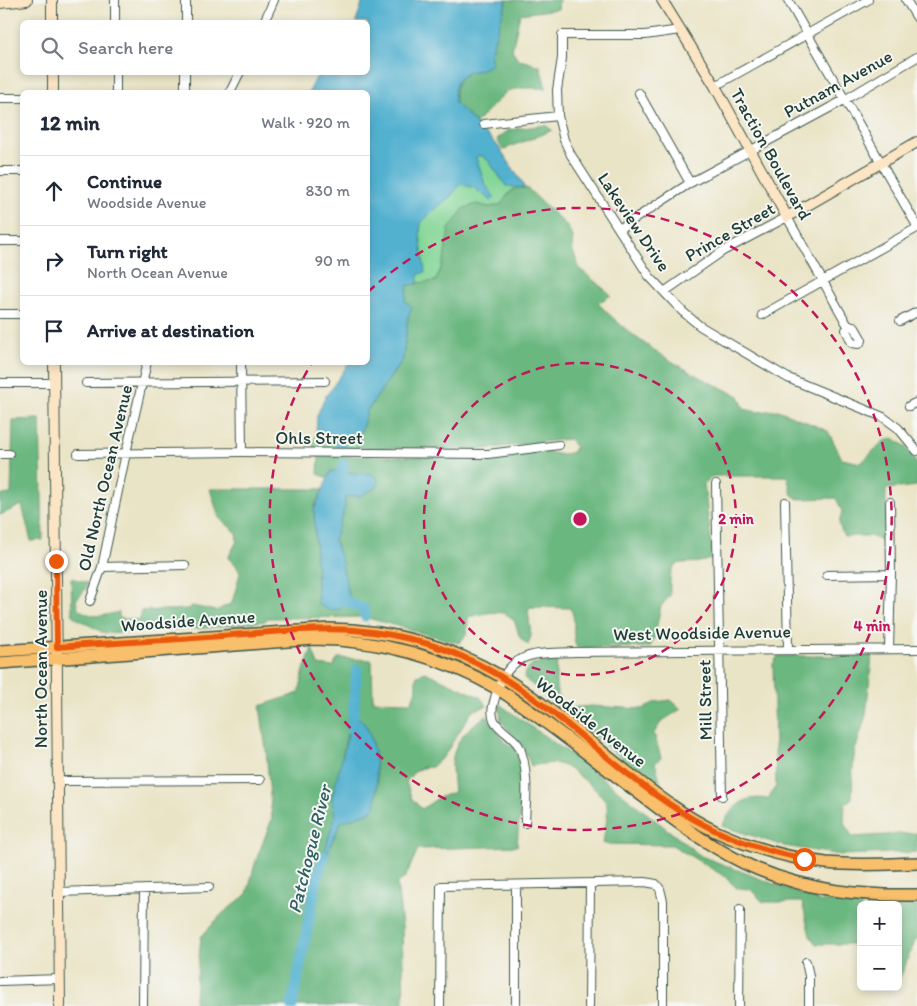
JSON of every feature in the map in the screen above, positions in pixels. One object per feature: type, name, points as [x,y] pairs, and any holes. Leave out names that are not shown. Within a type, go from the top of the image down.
[{"type":"main road","points":[[0,3],[28,0]]},
{"type":"main road","points":[[52,0],[52,20]]},
{"type":"main road","name":"Traction Boulevard","points":[[662,0],[716,86],[749,151],[787,217]]},
{"type":"main road","points":[[53,75],[53,90]]},
{"type":"main road","name":"Prince Street","points":[[787,217],[917,142]]},
{"type":"main road","name":"North Ocean Avenue","points":[[54,365],[60,1006]]},
{"type":"main road","name":"Woodside Avenue","points":[[57,647],[304,630],[353,630],[388,635],[435,646],[468,659],[694,835],[735,859],[779,877],[826,890],[874,896],[917,895]]},
{"type":"main road","name":"Woodside Avenue","points":[[57,660],[314,639],[350,640],[390,647],[430,658],[501,683],[550,711],[655,794],[715,831],[758,848],[804,859],[850,864],[917,863]]},
{"type":"main road","points":[[0,651],[57,647]]},
{"type":"main road","points":[[0,663],[57,660]]},
{"type":"street","points":[[115,0],[116,20]]},
{"type":"street","points":[[186,0],[186,20]]},
{"type":"street","points":[[265,20],[274,0]]},
{"type":"street","points":[[762,315],[917,227],[846,98],[788,0]]},
{"type":"street","points":[[716,86],[868,0]]},
{"type":"street","points":[[906,0],[917,18]]},
{"type":"street","name":"Lakeview Drive","points":[[680,30],[645,35],[562,35],[558,116],[564,140],[571,155],[649,276],[683,312],[700,326],[788,378],[883,417],[898,428],[917,451]]},
{"type":"street","name":"Putnam Avenue","points":[[619,229],[690,183],[917,57]]},
{"type":"street","points":[[116,75],[116,90]]},
{"type":"street","points":[[185,90],[186,75]]},
{"type":"street","points":[[231,90],[238,75]]},
{"type":"street","points":[[639,93],[690,183]]},
{"type":"street","points":[[0,98],[20,98]]},
{"type":"street","points":[[484,124],[558,116]]},
{"type":"street","points":[[0,171],[20,171]]},
{"type":"street","name":"Traction Boulevard","points":[[787,217],[848,326]]},
{"type":"street","name":"Prince Street","points":[[664,292],[723,251],[787,217]]},
{"type":"street","points":[[0,240],[20,241]]},
{"type":"street","points":[[900,321],[917,312]]},
{"type":"street","points":[[0,314],[20,314]]},
{"type":"street","name":"Old North Ocean Avenue","points":[[90,600],[102,567],[146,365]]},
{"type":"street","points":[[242,365],[242,452]]},
{"type":"street","points":[[86,384],[325,381]]},
{"type":"street","points":[[0,383],[54,383]]},
{"type":"street","points":[[910,406],[917,402]]},
{"type":"street","name":"Ohls Street","points":[[78,454],[242,452],[488,454],[559,445]]},
{"type":"street","points":[[0,454],[9,454]]},
{"type":"street","name":"Mill Street","points":[[716,484],[722,796]]},
{"type":"street","points":[[785,502],[788,649]]},
{"type":"street","points":[[889,649],[890,502]]},
{"type":"street","points":[[102,567],[185,565]]},
{"type":"street","points":[[826,575],[891,574]]},
{"type":"street","name":"West Woodside Avenue","points":[[501,683],[519,660],[535,653],[917,649]]},
{"type":"street","points":[[501,683],[492,709],[493,718],[500,728],[521,748],[526,772],[525,823]]},
{"type":"street","points":[[58,781],[260,780]]},
{"type":"street","points":[[440,1006],[441,886],[645,882],[656,884],[660,889],[663,900],[663,1006]]},
{"type":"street","points":[[589,1006],[590,884]]},
{"type":"street","points":[[516,885],[516,1006]]},
{"type":"street","points":[[59,892],[209,887]]},
{"type":"street","points":[[143,1006],[144,890]]},
{"type":"street","points":[[739,1006],[740,909]]},
{"type":"street","points":[[806,962],[809,976],[809,1006]]},
{"type":"street","points":[[0,981],[60,979]]},
{"type":"green space","points":[[507,0],[465,112],[498,146],[524,188],[510,192],[500,205],[489,207],[476,204],[449,229],[444,260],[436,281],[408,285],[404,261]]},
{"type":"green space","points":[[507,0],[559,0],[558,9],[520,14],[512,50],[518,59],[540,66],[546,88],[522,88],[507,91],[476,123],[455,104],[457,84],[468,73],[481,70],[490,53]]},
{"type":"green space","points":[[545,125],[552,130],[503,150],[497,139],[509,130]]},
{"type":"green space","points":[[516,188],[527,188],[566,225],[573,237],[572,249],[580,269],[611,295],[598,303],[629,332],[664,356],[701,378],[739,396],[744,409],[757,412],[778,410],[828,431],[842,459],[861,463],[882,442],[893,438],[905,446],[917,464],[917,486],[886,489],[886,537],[882,540],[869,536],[844,536],[839,524],[842,511],[836,498],[798,499],[792,495],[787,476],[713,476],[704,484],[713,558],[675,566],[670,581],[670,596],[661,606],[654,639],[650,647],[577,648],[570,608],[531,607],[528,609],[531,636],[528,645],[519,636],[513,619],[508,615],[495,612],[468,617],[467,634],[459,643],[364,617],[268,618],[265,621],[209,628],[104,633],[76,618],[72,613],[71,578],[88,583],[76,600],[78,609],[94,615],[119,612],[119,618],[140,620],[141,611],[187,609],[192,606],[216,611],[232,603],[240,573],[236,565],[228,558],[237,541],[236,532],[219,518],[210,489],[324,490],[316,502],[314,510],[318,604],[342,563],[334,539],[345,508],[345,496],[361,496],[332,471],[329,478],[318,474],[319,456],[491,457],[543,451],[562,455],[573,452],[575,446],[568,439],[485,449],[356,448],[367,411],[403,359],[408,317],[412,307],[405,301],[408,284],[436,281],[444,260],[449,229],[464,208],[476,204],[489,207],[500,205],[511,191]]},
{"type":"green space","points":[[40,419],[43,540],[31,541],[22,505],[0,515],[0,495],[11,494],[13,420]]},
{"type":"green space","points":[[316,435],[341,442],[359,438],[356,448],[313,448]]},
{"type":"green space","points":[[312,648],[318,665],[333,667],[338,658],[372,660],[373,701],[412,702],[416,689],[416,677],[425,672],[480,697],[487,706],[472,711],[444,756],[432,767],[421,768],[413,773],[406,782],[412,799],[422,809],[438,798],[454,792],[452,763],[459,741],[474,724],[487,716],[505,742],[515,749],[523,769],[517,846],[418,849],[405,878],[397,883],[402,926],[404,1006],[194,1006],[201,937],[222,914],[247,894],[256,860],[272,819],[260,706],[299,693],[304,670]],"holes":[[[367,727],[374,753],[378,785],[370,812],[341,822],[322,865],[335,816],[347,734]]]},
{"type":"green space","points":[[778,656],[872,656],[866,715],[855,751],[852,798],[845,804],[844,824],[853,837],[917,833],[917,852],[841,855],[784,846],[722,826],[730,813],[740,804],[752,799],[768,799],[776,786],[773,664]]},
{"type":"green space","points":[[557,661],[557,692],[559,698],[568,708],[591,706],[643,709],[655,702],[671,700],[681,709],[662,721],[654,733],[661,758],[655,763],[664,794],[524,678],[525,672],[532,664]]},
{"type":"green space","points":[[499,704],[583,763],[701,856],[818,901],[857,903],[857,948],[853,944],[816,944],[810,936],[802,902],[763,902],[750,889],[737,888],[724,876],[672,845],[603,844],[607,806],[599,793],[586,781],[562,765],[550,763],[531,766],[524,748],[501,721]]},
{"type":"green space","points":[[902,904],[917,905],[917,939],[902,973]]},
{"type":"water","points":[[363,0],[507,0],[490,53],[492,64],[481,70],[468,72],[457,81],[454,92],[455,103],[498,146],[524,188],[506,186],[488,160],[480,155],[476,157],[485,184],[495,198],[492,201],[474,188],[461,184],[451,196],[421,223],[420,234],[425,272],[418,275],[418,284],[408,285],[405,301],[412,307],[408,317],[403,359],[367,411],[359,438],[341,442],[316,435],[317,416],[324,399],[348,365],[370,365],[370,90],[310,90],[317,76],[321,75],[370,75],[370,20],[357,20]]},
{"type":"water","points":[[331,471],[372,474],[378,478],[377,487],[360,496],[345,497],[345,508],[334,539],[342,563],[349,596],[340,609],[328,610],[318,604],[314,510]]},
{"type":"water","points":[[353,714],[364,723],[372,742],[376,777],[375,807],[370,812],[341,822],[319,870],[335,816],[332,797]]},
{"type":"waterway","name":"Patchogue River","points":[[341,448],[342,427]]},
{"type":"waterway","name":"Patchogue River","points":[[337,486],[344,465]]},
{"type":"waterway","name":"Patchogue River","points":[[336,593],[337,598],[364,609],[365,616]]},
{"type":"waterway","name":"Patchogue River","points":[[352,729],[357,670]]},
{"type":"waterway","name":"Patchogue River","points":[[292,1006],[318,873],[324,856]]},
{"type":"route","points":[[56,561],[57,647],[304,630],[353,630],[424,643],[468,659],[504,678],[550,711],[655,794],[693,819],[715,831],[758,848],[804,859]]}]
